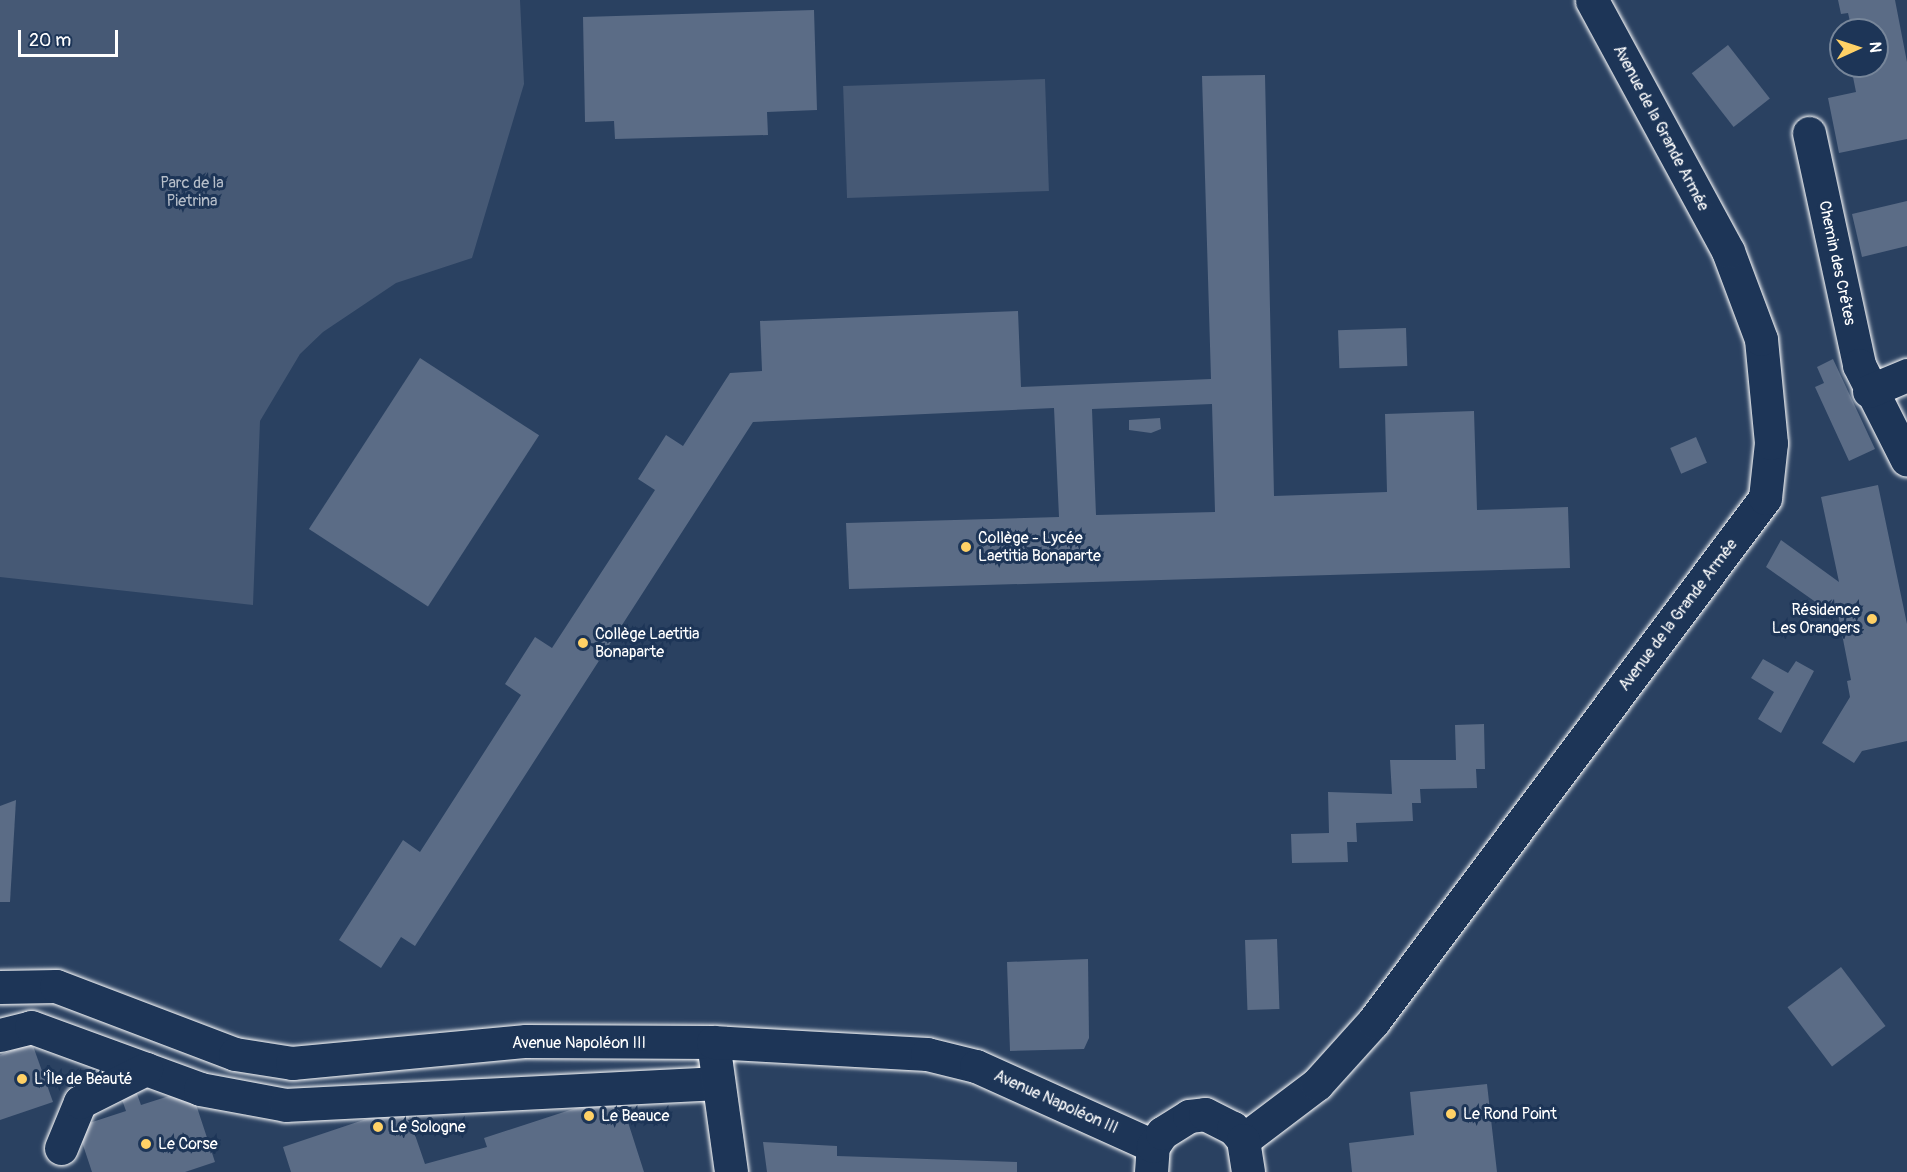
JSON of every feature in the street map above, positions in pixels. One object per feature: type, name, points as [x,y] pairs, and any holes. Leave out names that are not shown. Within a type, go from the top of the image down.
[{"type":"main road","name":"Avenue de la Grande Armée","points":[[1243,1140],[1317,1084],[1373,1022],[1765,498],[1771,443],[1761,339],[1728,250],[1592,0]]},
{"type":"main road","name":"Chemin des Crêtes","points":[[1809,133],[1859,366],[1869,391],[1907,460]]},
{"type":"main road","points":[[1869,391],[1907,375]]},
{"type":"main road","name":"Avenue Napoléon III","points":[[0,987],[56,986],[235,1054],[292,1063],[526,1041],[698,1042],[927,1054],[976,1066],[1152,1159]]},
{"type":"main road","points":[[0,1035],[31,1027],[200,1089],[286,1105],[717,1083]]},
{"type":"main road","points":[[698,1042],[717,1083],[731,1172]]},
{"type":"main road","points":[[685,1085],[698,1042]]},
{"type":"main road","points":[[61,1148],[80,1102],[146,1069]]},
{"type":"main road","points":[[1152,1159],[1174,1122],[1205,1114],[1227,1123],[1243,1140],[1248,1172]]},
{"type":"green space","name":"Parc de la Pietrina","points":[[0,0],[520,0],[524,84],[472,258],[396,283],[323,332],[300,354],[260,421],[253,605],[0,577]]},
{"type":"green space","points":[[1045,79],[1049,191],[847,198],[843,86]]},
{"type":"building","points":[[1838,0],[1895,0],[1907,62],[1907,139],[1839,153],[1828,98],[1856,92],[1853,78],[1889,78],[1889,18],[1849,18],[1848,13],[1841,14]]},
{"type":"building","points":[[814,10],[817,110],[767,112],[768,135],[615,139],[614,121],[585,122],[583,17]]},
{"type":"building","points":[[1728,45],[1770,99],[1734,127],[1692,73]]},
{"type":"building","points":[[1265,75],[1274,496],[1387,492],[1385,414],[1474,411],[1477,510],[1568,507],[1570,568],[849,589],[846,523],[1059,517],[1054,408],[753,422],[415,946],[401,937],[381,968],[339,940],[403,840],[420,852],[521,695],[505,684],[535,637],[552,648],[655,490],[638,479],[666,435],[683,446],[730,373],[762,371],[760,321],[1018,311],[1021,387],[1211,379],[1202,76]],"holes":[[[1212,404],[1215,512],[1096,515],[1092,409]]]},
{"type":"building","points":[[1907,201],[1907,246],[1862,257],[1852,214]]},
{"type":"building","points":[[1406,328],[1407,366],[1339,368],[1338,330]]},
{"type":"building","points":[[420,358],[539,435],[428,606],[309,529]]},
{"type":"building","points":[[1833,359],[1875,449],[1849,461],[1815,387],[1824,383],[1817,367]]},
{"type":"building","points":[[1160,418],[1161,429],[1151,433],[1129,430],[1129,420]]},
{"type":"building","points":[[1696,437],[1707,463],[1681,474],[1670,448]]},
{"type":"building","name":"Résidence Les Orangers","points":[[1878,485],[1907,624],[1907,741],[1862,751],[1854,763],[1822,743],[1850,697],[1847,681],[1851,680],[1838,614],[1845,612],[1844,605],[1817,603],[1766,567],[1781,540],[1839,582],[1821,497]]},
{"type":"building","points":[[1763,659],[1788,673],[1796,661],[1814,671],[1781,733],[1758,719],[1774,692],[1751,678]]},
{"type":"building","points":[[1484,724],[1485,769],[1476,769],[1477,788],[1420,789],[1421,803],[1412,803],[1413,821],[1356,823],[1357,842],[1347,842],[1348,862],[1292,863],[1291,834],[1329,833],[1328,792],[1392,794],[1390,760],[1456,760],[1455,725]]},
{"type":"building","points":[[16,800],[10,902],[0,902],[0,806]]},
{"type":"building","points":[[1277,939],[1279,1009],[1247,1010],[1245,940]]},
{"type":"building","points":[[1088,959],[1089,1038],[1084,1049],[1010,1051],[1007,962]]},
{"type":"building","points":[[1841,967],[1886,1026],[1832,1066],[1787,1007]]},
{"type":"building","name":"L'Île de Beauté","points":[[32,1043],[53,1102],[0,1120],[0,1055]]},
{"type":"building","name":"Le Rond Point","points":[[1487,1084],[1497,1172],[1352,1172],[1349,1143],[1414,1135],[1410,1092]]},
{"type":"building","name":"Le Corse","points":[[191,1089],[215,1162],[185,1172],[92,1172],[77,1127],[126,1111],[121,1097],[136,1091],[141,1105]]},
{"type":"building","points":[[619,1094],[644,1172],[291,1172],[283,1147],[405,1106],[425,1164],[487,1147],[484,1138]]},
{"type":"building","points":[[763,1142],[837,1146],[837,1156],[1017,1162],[1017,1172],[767,1172]]},
{"type":"place","name":"Collège - Lycée Laetitia Bonaparte","points":[[966,547]]},
{"type":"place","name":"Résidence Les Orangers","points":[[1872,619]]},
{"type":"place","name":"Collège Laetitia Bonaparte","points":[[583,643]]},
{"type":"place","name":"L'Île de Beauté","points":[[22,1079]]},
{"type":"place","name":"Le Rond Point","points":[[1451,1114]]},
{"type":"place","name":"Le Beauce","points":[[589,1116]]},
{"type":"place","name":"Le Sologne","points":[[378,1127]]},
{"type":"place","name":"Le Corse","points":[[146,1144]]}]
